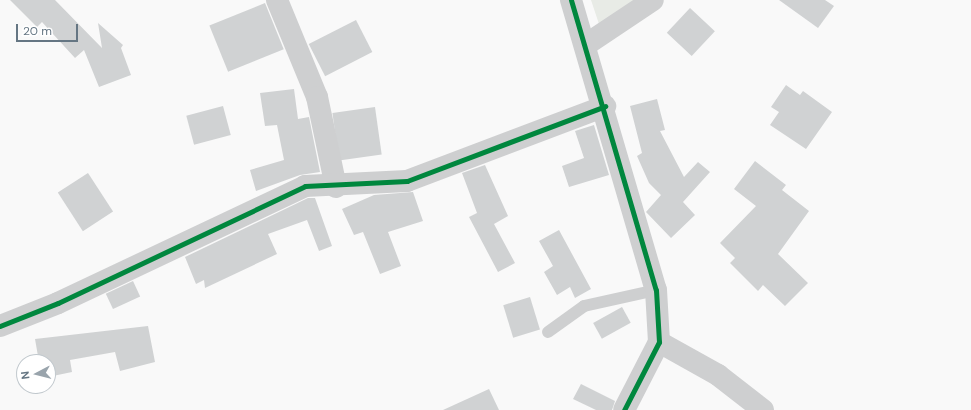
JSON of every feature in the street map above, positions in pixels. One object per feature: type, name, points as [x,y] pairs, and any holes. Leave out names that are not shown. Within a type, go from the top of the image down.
[{"type":"street","points":[[277,0],[317,97],[336,187]]},
{"type":"street","points":[[571,0],[587,44],[656,290],[659,342],[624,410]]},
{"type":"street","points":[[587,44],[653,0]]},
{"type":"street","points":[[0,326],[58,303],[305,186],[336,187],[406,181],[605,106]]},
{"type":"street","points":[[659,342],[718,375],[763,410]]},
{"type":"lane","points":[[548,332],[584,306],[656,290]]},
{"type":"shaded area","points":[[591,0],[639,0],[599,24]]},
{"type":"building","points":[[10,0],[55,0],[102,48],[98,23],[123,45],[121,48],[131,75],[99,87],[84,50],[75,58],[42,22],[37,27]]},
{"type":"building","points":[[779,0],[825,0],[834,6],[818,28]]},
{"type":"building","points":[[265,3],[284,49],[228,72],[209,25]]},
{"type":"building","points":[[690,8],[715,31],[692,56],[667,33]]},
{"type":"building","points":[[356,20],[372,52],[325,76],[309,44]]},
{"type":"building","points":[[786,85],[800,95],[803,91],[832,112],[806,149],[770,125],[779,112],[771,107]]},
{"type":"building","points":[[294,89],[298,119],[309,117],[320,172],[300,175],[256,191],[250,170],[284,160],[277,125],[265,126],[260,93]]},
{"type":"building","points":[[657,99],[665,130],[660,131],[684,177],[698,162],[710,172],[683,202],[695,215],[671,238],[646,212],[661,195],[649,183],[637,156],[642,153],[630,106]]},
{"type":"building","points":[[223,106],[231,135],[194,145],[186,116]]},
{"type":"building","points":[[375,107],[382,155],[339,161],[332,113]]},
{"type":"building","points":[[594,125],[609,175],[569,187],[562,166],[584,158],[575,131]]},
{"type":"building","points":[[755,161],[786,185],[782,190],[809,211],[778,254],[808,283],[785,306],[763,285],[758,291],[730,263],[735,258],[720,243],[756,206],[734,189]]},
{"type":"building","points":[[485,165],[508,216],[494,224],[515,263],[498,272],[469,217],[477,213],[462,173]]},
{"type":"building","points":[[88,173],[113,212],[83,231],[58,193]]},
{"type":"building","points":[[413,192],[423,221],[388,232],[401,266],[380,274],[363,232],[354,235],[342,209],[374,195]]},
{"type":"building","points":[[308,198],[315,198],[332,246],[319,251],[307,220],[268,234],[277,254],[205,288],[204,280],[196,284],[185,257]]},
{"type":"building","points":[[559,230],[591,289],[575,298],[570,287],[557,295],[544,272],[553,266],[539,241]]},
{"type":"building","points":[[133,281],[140,296],[113,309],[106,294]]},
{"type":"building","points":[[530,297],[540,330],[513,338],[503,305]]},
{"type":"building","points":[[622,307],[631,323],[602,339],[593,323]]},
{"type":"building","points":[[148,326],[155,362],[120,371],[115,352],[70,360],[72,372],[56,375],[56,354],[38,354],[35,339]]},
{"type":"building","points":[[581,384],[615,401],[612,410],[596,410],[573,399]]},
{"type":"building","points":[[489,389],[499,410],[443,410]]},
{"type":"cycle path","points":[[571,0],[656,290],[659,342],[624,410]]},
{"type":"cycle path","points":[[0,326],[58,303],[305,186],[407,181],[605,106]]}]
